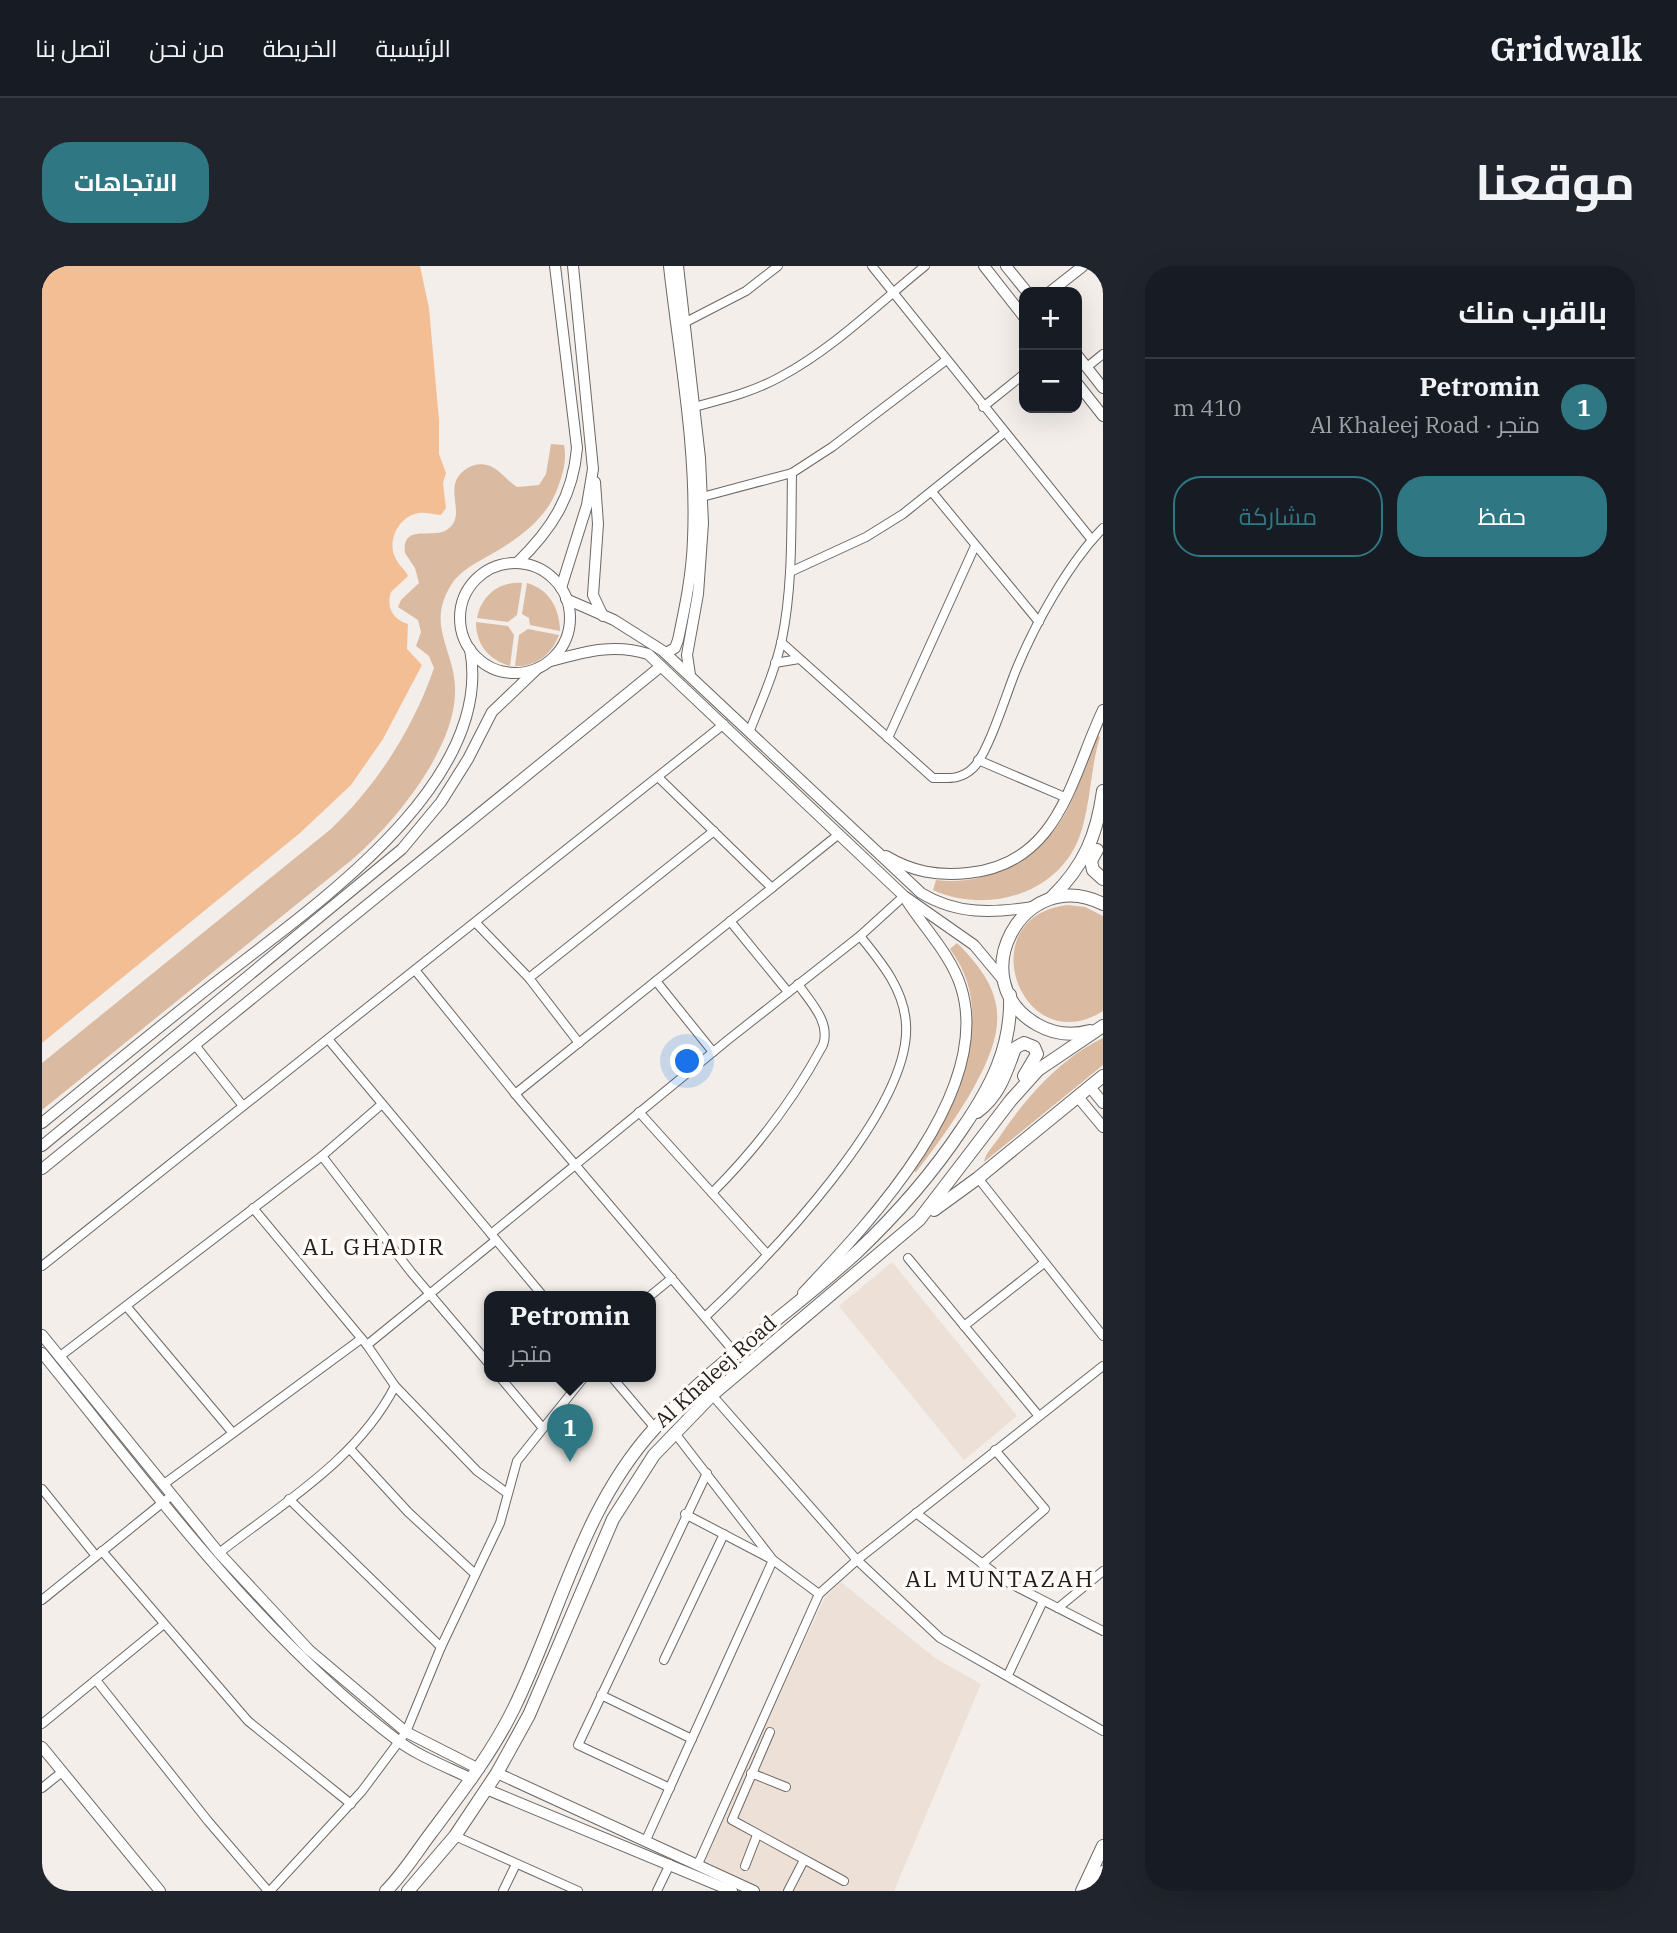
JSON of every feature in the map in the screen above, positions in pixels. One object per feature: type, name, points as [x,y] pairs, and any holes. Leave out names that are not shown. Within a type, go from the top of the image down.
[{"type":"main road","points":[[517,563],[544,537],[555,520],[575,472],[576,438],[555,266]]},
{"type":"main road","points":[[573,266],[598,524],[593,595],[603,616]]},
{"type":"main road","points":[[670,266],[694,407],[702,496],[698,594],[687,655],[690,675]]},
{"type":"main road","points":[[666,653],[675,648],[678,640],[690,583],[693,539],[690,445],[678,266]]},
{"type":"main road","points":[[984,266],[1019,311]]},
{"type":"main road","points":[[1006,266],[1023,287]]},
{"type":"main road","points":[[1056,287],[1083,266]]},
{"type":"main road","points":[[1082,361],[1103,388]]},
{"type":"main road","points":[[1082,389],[1103,416]]},
{"type":"main road","points":[[561,588],[587,505],[593,469]]},
{"type":"main road","points":[[42,1123],[289,924],[401,827],[445,763],[471,708],[474,669],[460,623],[462,605],[469,588],[482,574],[498,566],[517,563],[535,567],[551,576],[561,588],[570,619],[568,635],[551,661]]},
{"type":"main road","points":[[566,599],[632,630],[666,653],[914,887],[942,905],[979,912],[1033,907]]},
{"type":"main road","points":[[470,649],[491,668],[506,673],[537,669]]},
{"type":"main road","points":[[42,1146],[393,859],[441,802],[468,759],[492,712],[537,669],[551,661],[591,650],[622,649],[648,654],[904,896],[974,945],[1004,981],[1010,995],[1029,1020],[1046,1030],[1066,1034],[1087,1032],[1103,1026]]},
{"type":"main road","points":[[42,1169],[660,667]]},
{"type":"main road","points":[[874,849],[911,869],[945,876],[981,872],[1014,858],[1036,843],[1058,817],[1103,709]]},
{"type":"main road","points":[[1004,981],[1003,954],[1007,938],[1015,924],[1033,907],[1051,898],[1074,874],[1089,851],[1098,826],[1103,791]]},
{"type":"main road","points":[[1103,834],[1091,861],[1093,870],[1103,879]]},
{"type":"main road","points":[[788,1308],[863,1228],[888,1196],[939,1116],[960,1064],[966,1022],[961,985],[952,966],[904,896]]},
{"type":"main road","points":[[1051,898],[1080,896],[1103,904]]},
{"type":"main road","name":"Al Khaleej Road","points":[[386,1891],[475,1774],[514,1708],[602,1502],[654,1428],[788,1308],[855,1253],[908,1200],[942,1159],[972,1115],[1002,1061],[1009,1032],[1010,995]]},
{"type":"main road","name":"Al Khaleej Road","points":[[408,1891],[456,1836],[497,1773],[529,1715],[613,1518],[641,1472],[674,1432],[712,1395],[919,1220],[1038,1070],[1103,1026]]},
{"type":"main road","points":[[972,1115],[990,1102],[1009,1067],[1015,1048],[1024,1043],[1034,1047],[1037,1058],[989,1129]]},
{"type":"main road","points":[[919,1220],[978,1178],[1103,1076]]},
{"type":"main road","points":[[1090,1087],[1103,1103]]},
{"type":"main road","points":[[1078,1097],[1103,1127]]},
{"type":"main road","points":[[42,1335],[164,1485],[167,1498],[240,1592],[305,1662],[402,1736],[475,1774]]},
{"type":"main road","points":[[42,1353],[167,1498],[309,1650],[402,1736]]},
{"type":"main road","points":[[42,1747],[160,1891]]},
{"type":"main road","points":[[497,1773],[754,1891]]},
{"type":"main road","points":[[486,1788],[732,1891]]},
{"type":"main road","points":[[1082,1891],[1103,1846]]},
{"type":"main road","points":[[1094,1891],[1103,1872]]},
{"type":"street","points":[[680,324],[746,291],[778,266]]},
{"type":"street","points":[[872,266],[945,361],[1092,540]]},
{"type":"street","points":[[694,407],[742,395],[781,377],[817,353],[925,266]]},
{"type":"street","points":[[1087,367],[1103,354]]},
{"type":"street","points":[[702,496],[792,473],[832,447],[945,361]]},
{"type":"street","points":[[983,407],[1019,378]]},
{"type":"street","points":[[790,572],[866,537],[932,492],[1004,433]]},
{"type":"street","points":[[750,730],[781,642],[790,572],[792,473]]},
{"type":"street","points":[[932,492],[1039,622]]},
{"type":"street","points":[[781,642],[933,778],[958,778],[974,768],[1039,622],[1092,540],[1103,528]]},
{"type":"street","points":[[888,738],[975,546]]},
{"type":"street","points":[[775,663],[799,659]]},
{"type":"street","points":[[42,1266],[724,724]]},
{"type":"street","points":[[978,760],[1067,798]]},
{"type":"street","points":[[659,778],[772,888]]},
{"type":"street","points":[[529,978],[714,831]]},
{"type":"street","points":[[515,1094],[839,834]]},
{"type":"street","points":[[164,1485],[232,1432],[429,1294],[575,1164],[860,936],[904,896]]},
{"type":"street","points":[[730,921],[788,992]]},
{"type":"street","points":[[475,923],[529,978],[579,1043]]},
{"type":"street","points":[[705,1317],[767,1254],[834,1177],[887,1094],[900,1064],[906,1042],[903,1005],[895,984],[860,936]]},
{"type":"street","points":[[415,970],[515,1094],[736,1354]]},
{"type":"street","points":[[656,981],[713,1052]]},
{"type":"street","points":[[712,1193],[750,1154],[793,1099],[823,1045],[826,1036],[823,1022],[798,984]]},
{"type":"street","points":[[328,1039],[539,1291]]},
{"type":"street","points":[[195,1045],[243,1106]]},
{"type":"street","points":[[60,1357],[322,1156],[382,1104]]},
{"type":"street","points":[[639,1112],[767,1254]]},
{"type":"street","points":[[322,1156],[429,1294],[484,1359]]},
{"type":"street","points":[[978,1178],[1102,1333]]},
{"type":"street","points":[[253,1208],[364,1342],[395,1386],[477,1471],[507,1493]]},
{"type":"street","points":[[908,1258],[1038,1415]]},
{"type":"street","points":[[964,1326],[1044,1263]]},
{"type":"street","points":[[656,1291],[672,1278]]},
{"type":"street","points":[[127,1307],[232,1432]]},
{"type":"street","points":[[698,1864],[819,1594],[857,1560],[1103,1366]]},
{"type":"street","points":[[504,1382],[542,1427]]},
{"type":"street","points":[[96,1680],[208,1822],[269,1891],[351,1804],[402,1736],[500,1523],[517,1461],[581,1382]]},
{"type":"street","points":[[616,1382],[654,1428]]},
{"type":"street","points":[[219,1553],[351,1450],[382,1411],[395,1386]]},
{"type":"street","points":[[712,1395],[857,1560],[940,1638],[1103,1731]]},
{"type":"street","points":[[674,1432],[773,1560]]},
{"type":"street","points":[[351,1450],[408,1512],[475,1574]]},
{"type":"street","points":[[982,1564],[1045,1510],[995,1450]]},
{"type":"street","points":[[670,1788],[578,1745],[707,1472]]},
{"type":"street","points":[[42,1489],[248,1721],[351,1804]]},
{"type":"street","points":[[42,1600],[167,1498]]},
{"type":"street","points":[[289,1499],[441,1647]]},
{"type":"street","points":[[916,1513],[1005,1581],[1103,1631]]},
{"type":"street","points":[[685,1514],[773,1560],[819,1594]]},
{"type":"street","points":[[664,1660],[724,1534]]},
{"type":"street","points":[[646,1840],[773,1560]]},
{"type":"street","points":[[1058,1608],[1103,1572]]},
{"type":"street","points":[[1008,1675],[1043,1601]]},
{"type":"street","points":[[42,1724],[164,1624]]},
{"type":"street","points":[[601,1695],[692,1739]]},
{"type":"street","points":[[769,1732],[732,1820],[844,1881]]},
{"type":"street","points":[[42,1788],[62,1772]]},
{"type":"street","points":[[751,1773],[786,1787]]},
{"type":"street","points":[[745,1866],[757,1835]]},
{"type":"street","points":[[456,1836],[578,1891]]},
{"type":"street","points":[[788,1891],[804,1860]]},
{"type":"street","points":[[503,1891],[516,1864]]},
{"type":"street","points":[[657,1891],[670,1864]]},
{"type":"street","points":[[42,1880],[51,1891]]},
{"type":"shaded area","points":[[42,266],[420,266],[429,308],[439,420],[439,454],[446,473],[443,483],[446,508],[441,515],[412,515],[396,530],[393,550],[408,576],[391,592],[389,603],[395,616],[408,624],[407,649],[422,665],[383,739],[351,785],[300,833],[42,1043]]},
{"type":"shaded area","points":[[551,444],[564,445],[565,461],[558,487],[546,509],[520,536],[463,572],[451,585],[444,600],[441,625],[454,673],[453,710],[435,758],[405,804],[354,858],[42,1110],[42,1063],[331,829],[364,794],[392,755],[416,713],[434,668],[429,656],[416,646],[421,632],[418,620],[398,607],[401,600],[419,583],[415,568],[405,553],[408,538],[418,534],[439,533],[452,525],[456,510],[455,484],[458,476],[471,466],[482,464],[491,467],[517,487],[539,485],[546,474]]},
{"type":"shaded area","points":[[522,583],[517,615],[508,622],[477,618],[482,603],[492,592],[499,587]]},
{"type":"shaded area","points":[[527,583],[541,590],[552,601],[558,615],[560,631],[530,625],[529,618],[522,614]]},
{"type":"shaded area","points":[[476,622],[508,626],[514,635],[510,666],[496,660],[485,650],[478,638]]},
{"type":"shaded area","points":[[528,629],[559,635],[542,658],[530,664],[515,666],[519,635]]},
{"type":"shaded area","points":[[1096,735],[1100,737],[1083,826],[1069,858],[1054,874],[1037,886],[997,899],[975,900],[933,890],[936,880],[971,879],[1004,869],[1020,861],[1047,839],[1070,804]]},
{"type":"shaded area","points":[[1068,905],[1085,907],[1103,916],[1103,1011],[1074,1022],[1049,1018],[1030,1003],[1017,982],[1014,957],[1020,934],[1037,915]]},
{"type":"shaded area","points":[[957,943],[986,978],[997,1011],[997,1028],[985,1066],[974,1087],[916,1172],[912,1170],[954,1090],[971,1034],[972,1005],[965,977],[950,949]]},
{"type":"shaded area","points":[[1103,1038],[1103,1065],[984,1162],[1008,1124],[1031,1095],[1071,1057]]},
{"type":"shaded area","points":[[892,1262],[1017,1416],[964,1460],[839,1306]]},
{"type":"shaded area","points":[[841,1582],[935,1658],[981,1684],[894,1891],[761,1891],[701,1864],[825,1597]]},
{"type":"place","name":"Petromin","points":[[570,1462]]},
{"type":"district","name":"AL GHADIR","points":[[374,1246]]},
{"type":"district","name":"AL MUNTAZAH","points":[[1000,1578]]}]
